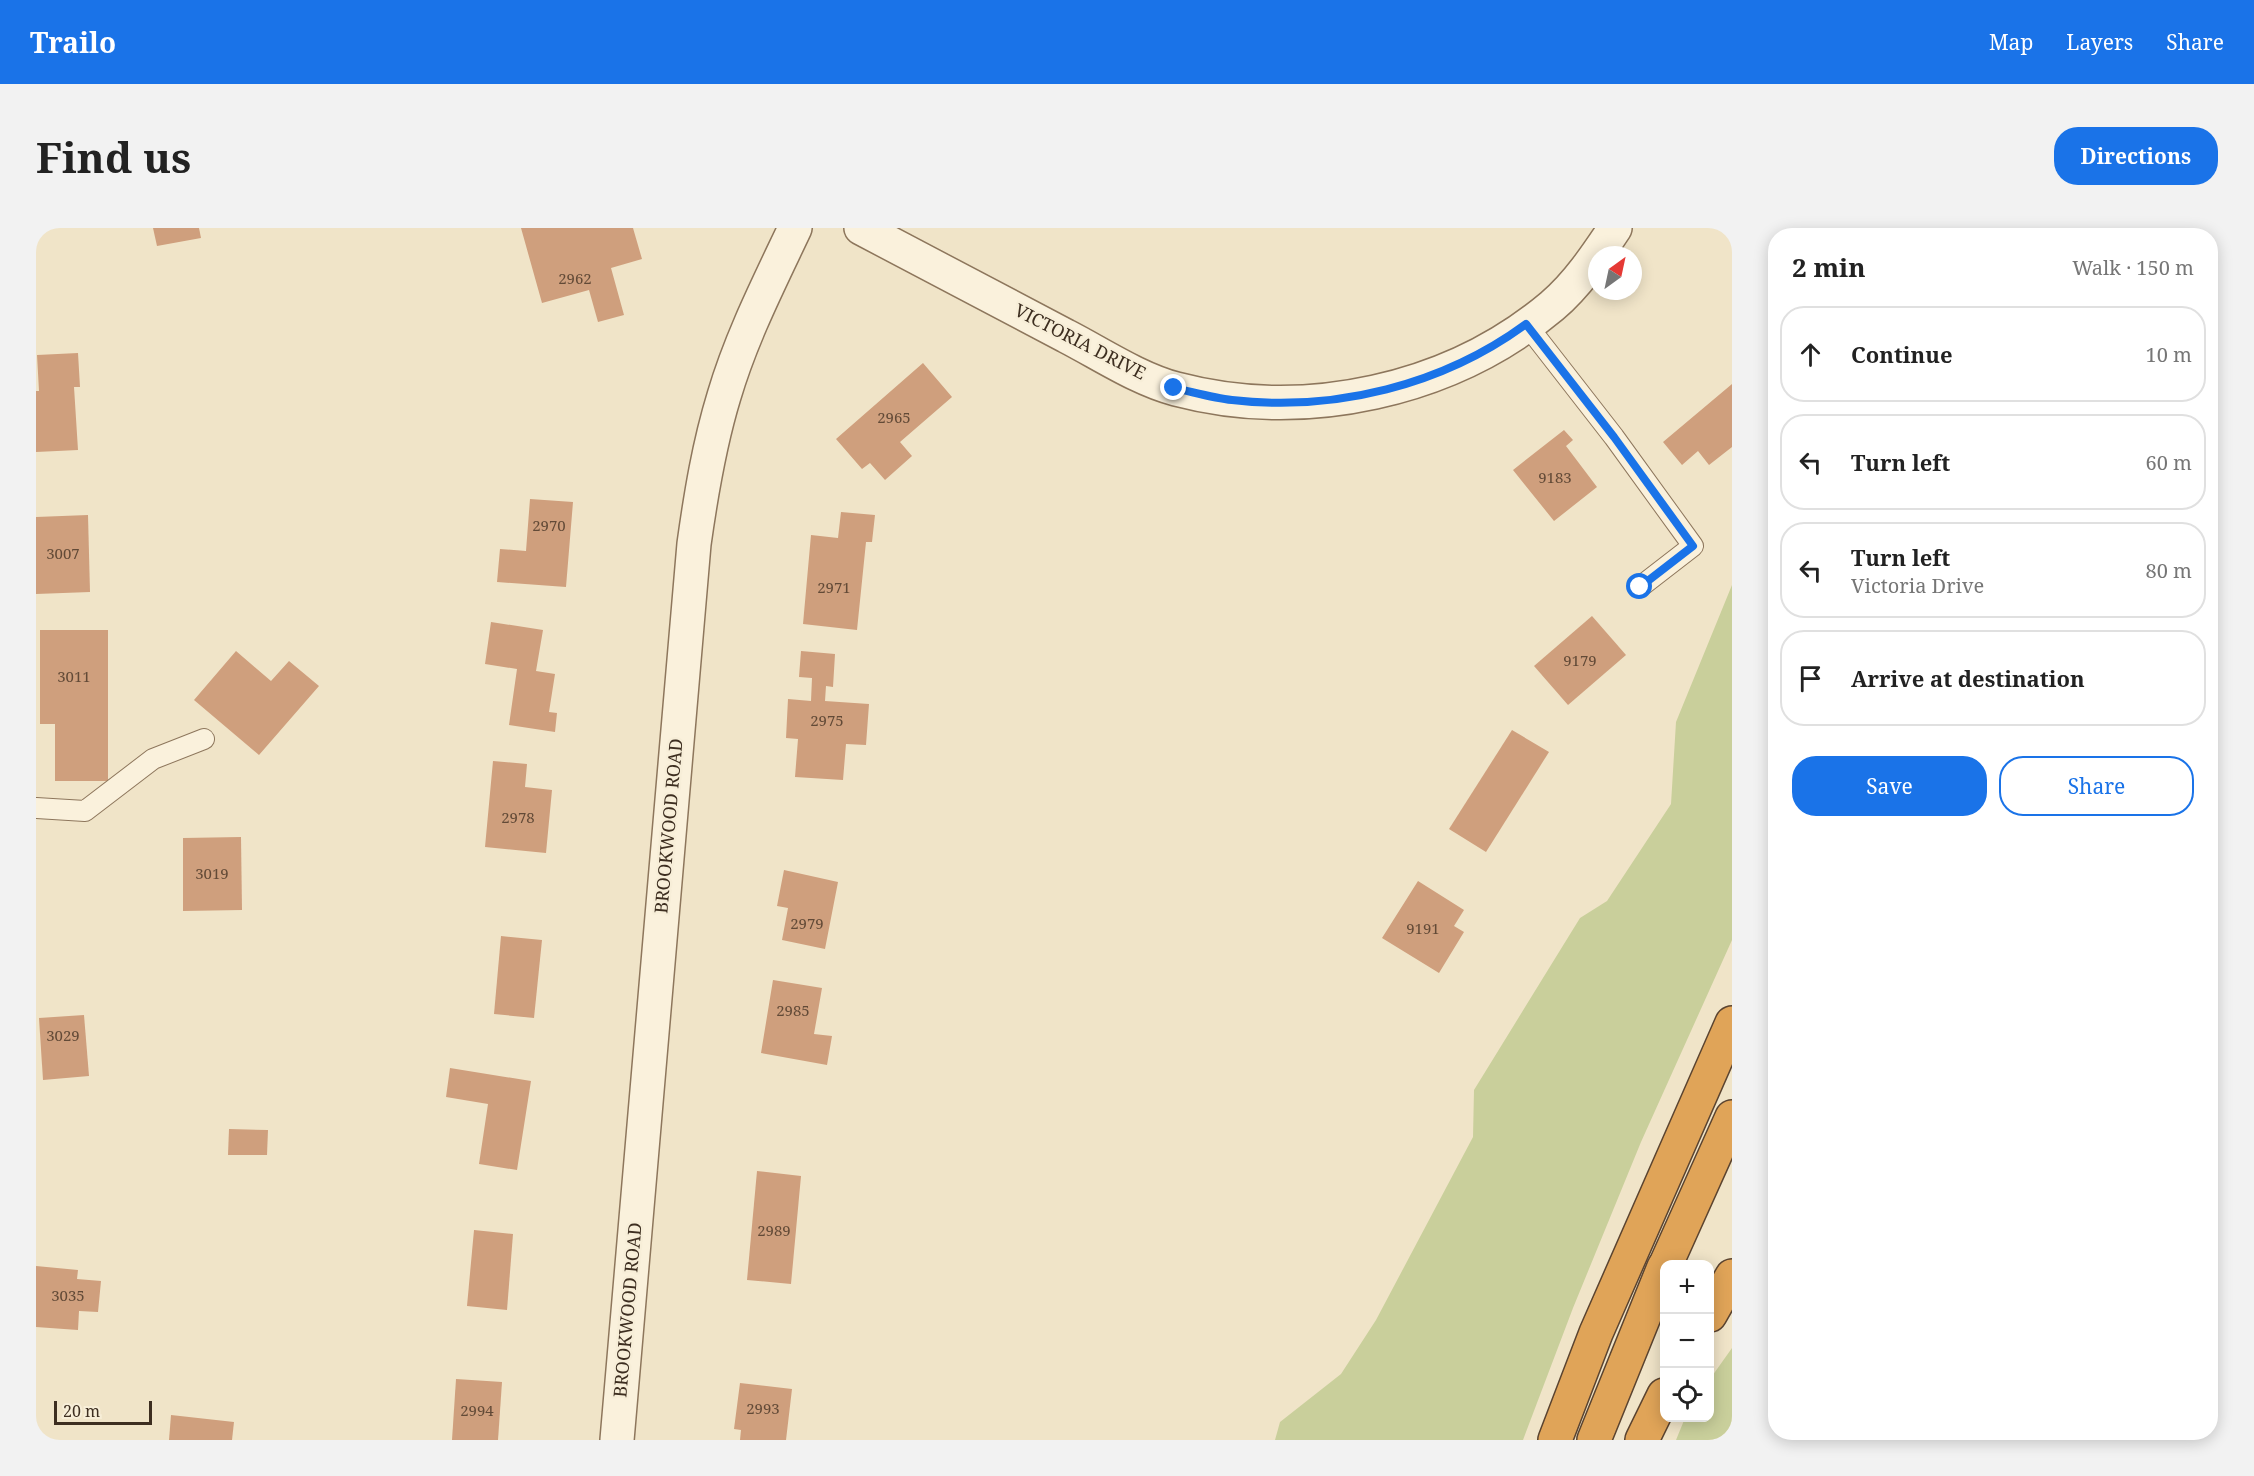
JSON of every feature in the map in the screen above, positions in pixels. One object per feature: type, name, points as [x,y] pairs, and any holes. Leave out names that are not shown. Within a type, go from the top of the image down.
[{"type":"highway","points":[[1555,1440],[1596,1333],[1732,1023]]},
{"type":"highway","points":[[1668,1260],[1732,1117]]},
{"type":"highway","points":[[1711,1314],[1732,1276]]},
{"type":"highway","points":[[1594,1440],[1660,1278]]},
{"type":"highway","points":[[1642,1440],[1660,1405]]},
{"type":"street","name":"BROOKWOOD ROAD","points":[[617,1440],[694,544],[704,474],[724,397],[750,323],[795,228]]},
{"type":"street","name":"VICTORIA DRIVE","points":[[861,228],[1126,367],[1174,388],[1232,400],[1300,402],[1380,392],[1439,373],[1500,343],[1553,305],[1595,257],[1615,228]]},
{"type":"lane","points":[[1526,324],[1614,437],[1693,546],[1640,587]]},
{"type":"lane","points":[[36,808],[85,811],[153,759],[204,739]]},
{"type":"green space","points":[[1732,585],[1732,940],[1641,1142],[1573,1308],[1523,1440],[1275,1440],[1280,1422],[1341,1374],[1376,1320],[1473,1137],[1474,1090],[1580,918],[1607,901],[1671,804],[1676,722]]},
{"type":"green space","points":[[1732,1348],[1732,1440],[1676,1440],[1683,1422],[1714,1422],[1714,1373]]},
{"type":"building","points":[[153,228],[199,228],[201,238],[157,246]]},
{"type":"building","points":[[521,228],[633,228],[642,259],[611,268],[624,315],[598,322],[589,290],[542,303]]},
{"type":"building","points":[[78,353],[80,387],[74,387],[78,450],[36,452],[36,391],[39,391],[37,355]]},
{"type":"building","points":[[923,363],[952,397],[900,442],[912,456],[885,480],[870,463],[862,469],[836,439]]},
{"type":"building","points":[[1732,384],[1732,447],[1709,465],[1698,451],[1682,465],[1663,442]]},
{"type":"building","points":[[1564,430],[1573,440],[1566,446],[1597,487],[1554,521],[1513,470]]},
{"type":"building","points":[[530,499],[573,502],[566,587],[497,582],[500,549],[526,551]]},
{"type":"building","points":[[841,512],[875,515],[872,542],[866,542],[857,630],[803,624],[811,535],[838,538]]},
{"type":"building","points":[[88,515],[90,592],[36,594],[36,517]]},
{"type":"building","points":[[1592,616],[1626,655],[1568,705],[1534,666]]},
{"type":"building","points":[[491,622],[543,630],[536,671],[555,674],[549,712],[557,713],[555,732],[509,725],[517,669],[485,664]]},
{"type":"building","points":[[40,630],[108,630],[108,781],[55,781],[55,724],[40,724]]},
{"type":"building","points":[[236,651],[271,681],[289,661],[319,686],[259,755],[194,700]]},
{"type":"building","points":[[801,651],[835,654],[833,687],[826,686],[825,701],[869,704],[866,745],[846,744],[843,780],[795,777],[798,739],[786,738],[788,699],[811,701],[812,678],[799,677]]},
{"type":"building","points":[[1512,730],[1549,752],[1486,852],[1449,829]]},
{"type":"building","points":[[493,761],[527,764],[525,787],[552,790],[546,853],[485,847]]},
{"type":"building","points":[[241,837],[242,910],[183,911],[183,838]]},
{"type":"building","points":[[784,870],[838,882],[825,949],[782,940],[788,908],[777,906]]},
{"type":"building","points":[[1418,881],[1464,910],[1454,926],[1464,932],[1439,973],[1382,938]]},
{"type":"building","points":[[501,936],[542,940],[534,1018],[494,1014]]},
{"type":"building","points":[[773,980],[822,988],[814,1034],[832,1036],[827,1065],[761,1053]]},
{"type":"building","points":[[84,1015],[89,1076],[43,1080],[39,1018]]},
{"type":"building","points":[[450,1068],[531,1081],[517,1170],[479,1164],[488,1104],[446,1097]]},
{"type":"building","points":[[229,1129],[268,1130],[267,1155],[228,1155]]},
{"type":"building","points":[[757,1171],[801,1176],[791,1284],[747,1280]]},
{"type":"building","points":[[474,1230],[513,1234],[507,1310],[467,1306]]},
{"type":"building","points":[[36,1266],[78,1270],[77,1279],[101,1281],[98,1312],[79,1311],[78,1330],[36,1327]]},
{"type":"building","points":[[456,1379],[502,1382],[498,1440],[452,1440]]},
{"type":"building","points":[[740,1383],[792,1389],[786,1440],[740,1440],[741,1430],[734,1429]]},
{"type":"building","points":[[171,1415],[234,1422],[232,1440],[169,1440]]},
{"type":"route","points":[[1174,388],[1232,400],[1300,402],[1380,392],[1439,373],[1500,343],[1526,324],[1614,437],[1693,546],[1640,587]]}]
